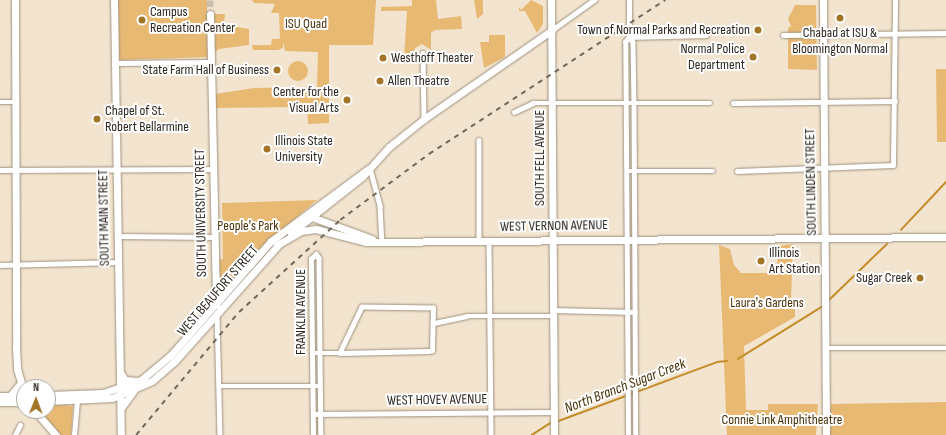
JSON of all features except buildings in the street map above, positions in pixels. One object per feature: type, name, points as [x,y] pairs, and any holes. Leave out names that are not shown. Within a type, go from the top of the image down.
[{"type":"main road","points":[[14,0],[16,356],[20,379]]},
{"type":"main road","name":"SOUTH MAIN STREET","points":[[114,0],[121,435]]},
{"type":"main road","name":"SOUTH FELL AVENUE","points":[[551,0],[554,432]]},
{"type":"main road","name":"SOUTH LINDEN STREET","points":[[823,0],[826,435]]},
{"type":"main road","name":"SOUTH UNIVERSITY STREET","points":[[210,14],[216,311]]},
{"type":"main road","name":"WEST BEAUFORT STREET","points":[[120,393],[134,390],[164,372],[216,311],[277,245],[370,168],[424,119],[552,30]]},
{"type":"main road","name":"WEST BEAUFORT STREET","points":[[120,393],[163,364],[258,254],[298,218],[370,168]]},
{"type":"main road","points":[[325,206],[322,214],[326,222]]},
{"type":"main road","points":[[298,218],[311,216]]},
{"type":"main road","name":"WEST VERNON AVENUE","points":[[311,216],[382,240]]},
{"type":"main road","name":"WEST VERNON AVENUE","points":[[277,245],[312,229],[358,241],[627,238],[946,238]]},
{"type":"main road","points":[[215,280],[220,287],[230,286]]},
{"type":"main road","points":[[120,372],[125,380],[138,381]]},
{"type":"main road","points":[[10,396],[16,389]]},
{"type":"main road","points":[[120,408],[134,390]]},
{"type":"main road","points":[[56,401],[120,393]]},
{"type":"main road","points":[[0,396],[16,396]]},
{"type":"main road","points":[[56,396],[77,398]]},
{"type":"main road","points":[[0,402],[16,402]]},
{"type":"main road","points":[[42,419],[56,435]]},
{"type":"street","name":"WEST BEAUFORT STREET","points":[[552,30],[594,0]]},
{"type":"street","points":[[629,0],[629,37],[633,42],[634,103],[636,435]]},
{"type":"street","points":[[737,171],[824,170],[893,165],[896,101],[895,0]]},
{"type":"street","points":[[783,36],[946,33]]},
{"type":"street","points":[[628,435],[625,42],[629,37],[706,35]]},
{"type":"street","points":[[423,53],[424,119]]},
{"type":"street","points":[[115,63],[211,62]]},
{"type":"street","points":[[733,103],[896,101]]},
{"type":"street","points":[[0,102],[15,102]]},
{"type":"street","points":[[514,112],[528,104],[710,103]]},
{"type":"street","points":[[479,140],[479,240]]},
{"type":"street","points":[[370,168],[380,206],[382,240]]},
{"type":"street","points":[[0,170],[214,169]]},
{"type":"street","points":[[627,171],[713,171]]},
{"type":"street","points":[[117,236],[215,237]]},
{"type":"street","points":[[489,240],[491,435]]},
{"type":"street","name":"FRANKLIN AVENUE","points":[[313,435],[311,259],[316,254],[319,258],[321,435]]},
{"type":"street","points":[[0,266],[118,262]]},
{"type":"street","points":[[312,353],[340,353],[432,351],[434,323],[430,306],[362,307],[340,353]]},
{"type":"street","points":[[434,323],[460,317],[627,310],[635,312]]},
{"type":"street","name":"SOUTH UNIVERSITY STREET","points":[[216,311],[220,435]]},
{"type":"street","points":[[825,348],[946,348]]},
{"type":"street","points":[[628,378],[636,380]]},
{"type":"street","points":[[219,386],[320,386]]},
{"type":"street","points":[[74,435],[77,398]]},
{"type":"street","points":[[628,410],[636,413]]},
{"type":"street","name":"WEST HOVEY AVENUE","points":[[313,414],[491,412],[554,415]]},
{"type":"street","points":[[15,435],[20,425]]},
{"type":"green space","points":[[118,0],[207,0],[207,14],[225,14],[224,25],[249,29],[249,45],[219,49],[208,57],[118,60]]},
{"type":"green space","name":"ISU Quad","points":[[252,0],[376,0],[373,45],[329,45],[329,123],[308,124],[307,107],[216,108],[215,94],[254,88],[317,87],[318,52],[285,51],[283,42],[283,48],[278,50],[253,50],[252,45],[271,45],[272,39],[280,39],[279,13],[271,13],[275,4],[254,3]]},
{"type":"green space","points":[[412,0],[436,0],[438,19],[461,16],[462,29],[435,30],[431,33],[431,50],[422,44],[415,48],[415,58],[404,58],[407,11],[381,11],[381,7],[412,6]]},
{"type":"green space","points":[[474,0],[483,0],[483,14],[477,19]]},
{"type":"green space","points":[[531,0],[543,6],[543,24],[537,33],[525,11],[519,11],[519,7],[521,10]]},
{"type":"green space","points":[[795,5],[816,5],[817,70],[788,69],[788,28],[791,26],[788,19]]},
{"type":"green space","points":[[489,35],[505,35],[505,57],[484,68],[480,42],[489,42]]},
{"type":"green space","points":[[298,61],[305,64],[308,71],[305,78],[298,81],[291,78],[288,71],[291,64]]},
{"type":"green space","points":[[936,69],[946,69],[946,142],[937,142]]},
{"type":"green space","name":"People's Park","points":[[317,200],[258,250],[229,283],[219,283],[217,260],[223,259],[222,203]]},
{"type":"green space","points":[[793,244],[791,300],[795,300],[795,317],[744,346],[746,410],[768,410],[768,404],[818,404],[816,435],[727,435],[719,245],[730,249],[734,265],[741,273],[777,273],[778,246]]},
{"type":"green space","points":[[946,402],[946,435],[829,435],[831,404]]},
{"type":"green space","points":[[56,405],[73,406],[71,435],[60,435],[45,419],[56,419]]},
{"type":"waterway","name":"North Branch Sugar Creek","points":[[901,230],[946,182]]},
{"type":"waterway","name":"North Branch Sugar Creek","points":[[827,302],[887,244]]},
{"type":"waterway","name":"North Branch Sugar Creek","points":[[738,359],[823,306]]},
{"type":"waterway","name":"North Branch Sugar Creek","points":[[556,422],[717,362],[727,361]]},
{"type":"waterway","name":"North Branch Sugar Creek","points":[[532,435],[552,422]]},
{"type":"tunnel","points":[[210,0],[210,14]]},
{"type":"railway","points":[[136,435],[239,312],[340,220],[429,154],[665,0]]},
{"type":"place","name":"Chabad at ISU & Bloomington Normal","points":[[840,18]]},
{"type":"place","name":"Campus Recreation Center","points":[[142,20]]},
{"type":"place","name":"Town of Normal Parks and Recreation","points":[[758,30]]},
{"type":"place","name":"Normal Police Department","points":[[753,57]]},
{"type":"place","name":"Westhoff Theater","points":[[383,58]]},
{"type":"place","name":"State Farm Hall of Business","points":[[277,70]]},
{"type":"place","name":"Allen Theatre","points":[[380,81]]},
{"type":"place","name":"Center for the Visual Arts","points":[[347,100]]},
{"type":"place","name":"Chapel of St. Robert Bellarmine","points":[[97,119]]},
{"type":"place","name":"Illinois State University","points":[[267,149]]},
{"type":"place","name":"Illinois Art Station","points":[[761,261]]},
{"type":"place","name":"Sugar Creek","points":[[920,278]]},
{"type":"park label","name":"Laura's Gardens","points":[[767,303]]},
{"type":"park label","name":"Connie Link Amphitheatre","points":[[782,420]]}]
